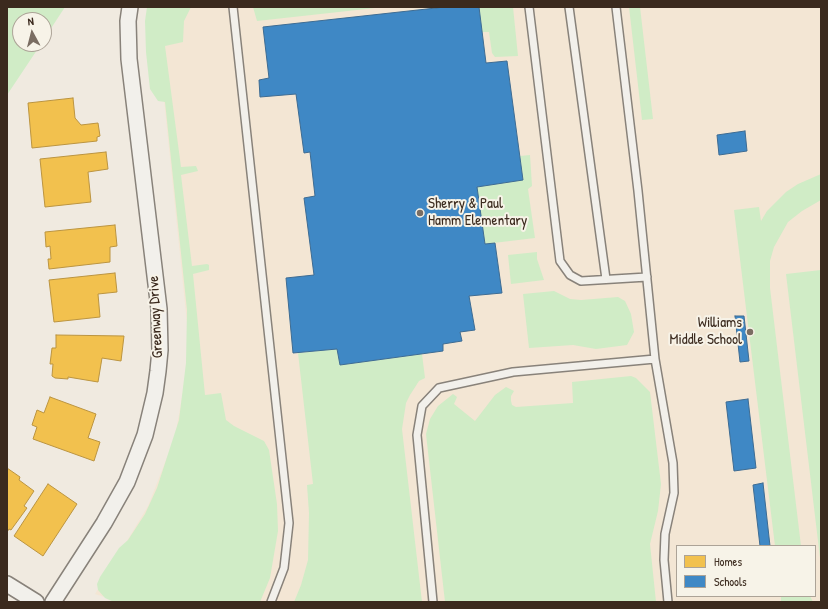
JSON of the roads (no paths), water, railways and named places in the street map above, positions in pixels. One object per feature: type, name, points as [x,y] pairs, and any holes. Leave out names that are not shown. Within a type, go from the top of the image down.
[{"type":"street","name":"Greenway Drive","points":[[53,602],[104,523],[127,482],[145,436],[152,408],[158,371],[160,331],[129,59],[128,21],[130,7]]},
{"type":"street","points":[[7,584],[36,602]]},
{"type":"lane","points":[[233,7],[289,523],[284,568],[271,602]]},
{"type":"lane","points":[[529,7],[560,261],[570,275],[581,281],[647,277]]},
{"type":"lane","points":[[569,7],[606,279]]},
{"type":"lane","points":[[616,7],[655,359],[673,471],[674,493],[665,534],[664,560],[668,602]]},
{"type":"lane","points":[[433,602],[417,436],[422,406],[439,388],[513,372],[655,359]]},
{"type":"place","name":"Sherry & Paul Hamm Elementary","points":[[420,213]]},
{"type":"place","name":"Williams Middle School","points":[[750,332]]}]
